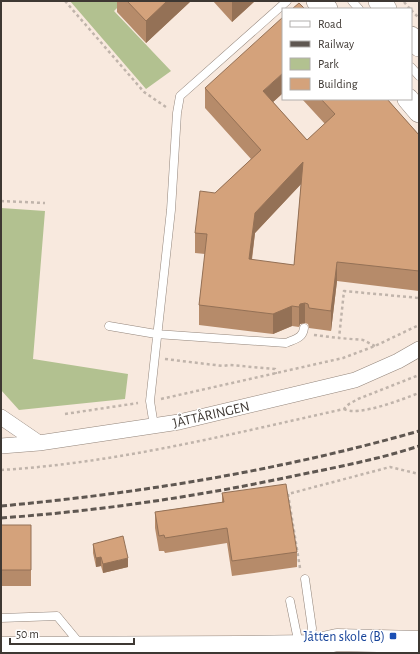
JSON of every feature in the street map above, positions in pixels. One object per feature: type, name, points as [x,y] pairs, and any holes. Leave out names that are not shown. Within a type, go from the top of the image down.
[{"type":"main road","points":[[1,648],[305,646],[337,640],[419,642]]},
{"type":"main road","points":[[305,646],[332,653]]},
{"type":"street","points":[[317,1],[326,8]]},
{"type":"street","points":[[412,38],[419,46]]},
{"type":"street","points":[[409,100],[419,112]]},
{"type":"street","name":"JÅTTÅRINGEN","points":[[1,446],[39,443],[179,422],[355,380],[398,361],[419,349]]},
{"type":"street","points":[[1,417],[39,443]]},
{"type":"lane","points":[[154,426],[150,401],[156,334],[171,210],[177,113],[180,96],[287,1]]},
{"type":"lane","points":[[412,68],[419,76]]},
{"type":"lane","points":[[109,326],[156,334],[286,343],[303,334],[304,328]]},
{"type":"lane","points":[[305,579],[312,628],[305,646]]},
{"type":"lane","points":[[290,601],[305,646]]},
{"type":"lane","points":[[1,618],[57,616],[83,647]]},
{"type":"path","points":[[65,1],[144,92],[177,113]]},
{"type":"path","points":[[412,10],[419,18]]},
{"type":"path","points":[[1,201],[45,203]]},
{"type":"path","points":[[339,338],[344,291],[419,298]]},
{"type":"path","points":[[65,414],[175,398],[343,358],[376,346],[419,325]]},
{"type":"path","points":[[315,335],[364,340],[376,346]]},
{"type":"path","points":[[163,358],[223,366],[230,365],[275,369],[276,374]]},
{"type":"path","points":[[344,409],[358,399],[419,375]]},
{"type":"path","points":[[1,470],[77,462],[184,445],[344,409],[349,411],[365,409],[419,393]]},
{"type":"path","points":[[305,579],[300,568],[288,494],[390,467],[419,474]]},
{"type":"green space","points":[[70,1],[124,1],[114,11],[171,71],[146,89]]},
{"type":"green space","points":[[1,208],[45,211],[33,359],[128,374],[125,399],[19,410],[1,390]]},
{"type":"building","points":[[127,1],[167,1],[146,21]]},
{"type":"building","points":[[299,3],[304,8],[293,8]]},
{"type":"building","points":[[282,18],[282,74],[263,91],[307,140],[335,114],[322,100],[388,100],[419,135],[419,271],[337,262],[331,311],[309,308],[308,304],[305,303],[300,304],[299,307],[292,306],[273,314],[199,305],[207,234],[195,233],[200,191],[215,193],[261,150],[205,88]],"holes":[[[303,162],[294,265],[249,259],[255,213]]]},
{"type":"building","points":[[286,484],[297,552],[232,561],[227,528],[165,538],[164,535],[159,536],[155,512],[224,502],[222,493]]},
{"type":"building","points":[[1,525],[31,525],[31,570],[1,570]]},
{"type":"building","points":[[123,536],[128,558],[103,564],[101,557],[96,558],[93,544]]},
{"type":"railway","points":[[1,506],[54,501],[160,487],[212,478],[316,457],[419,431]]},
{"type":"railway","points":[[1,518],[110,507],[218,491],[354,463],[419,446]]},
{"type":"place","name":"Jåtten skole (B)","points":[[393,636]]}]
